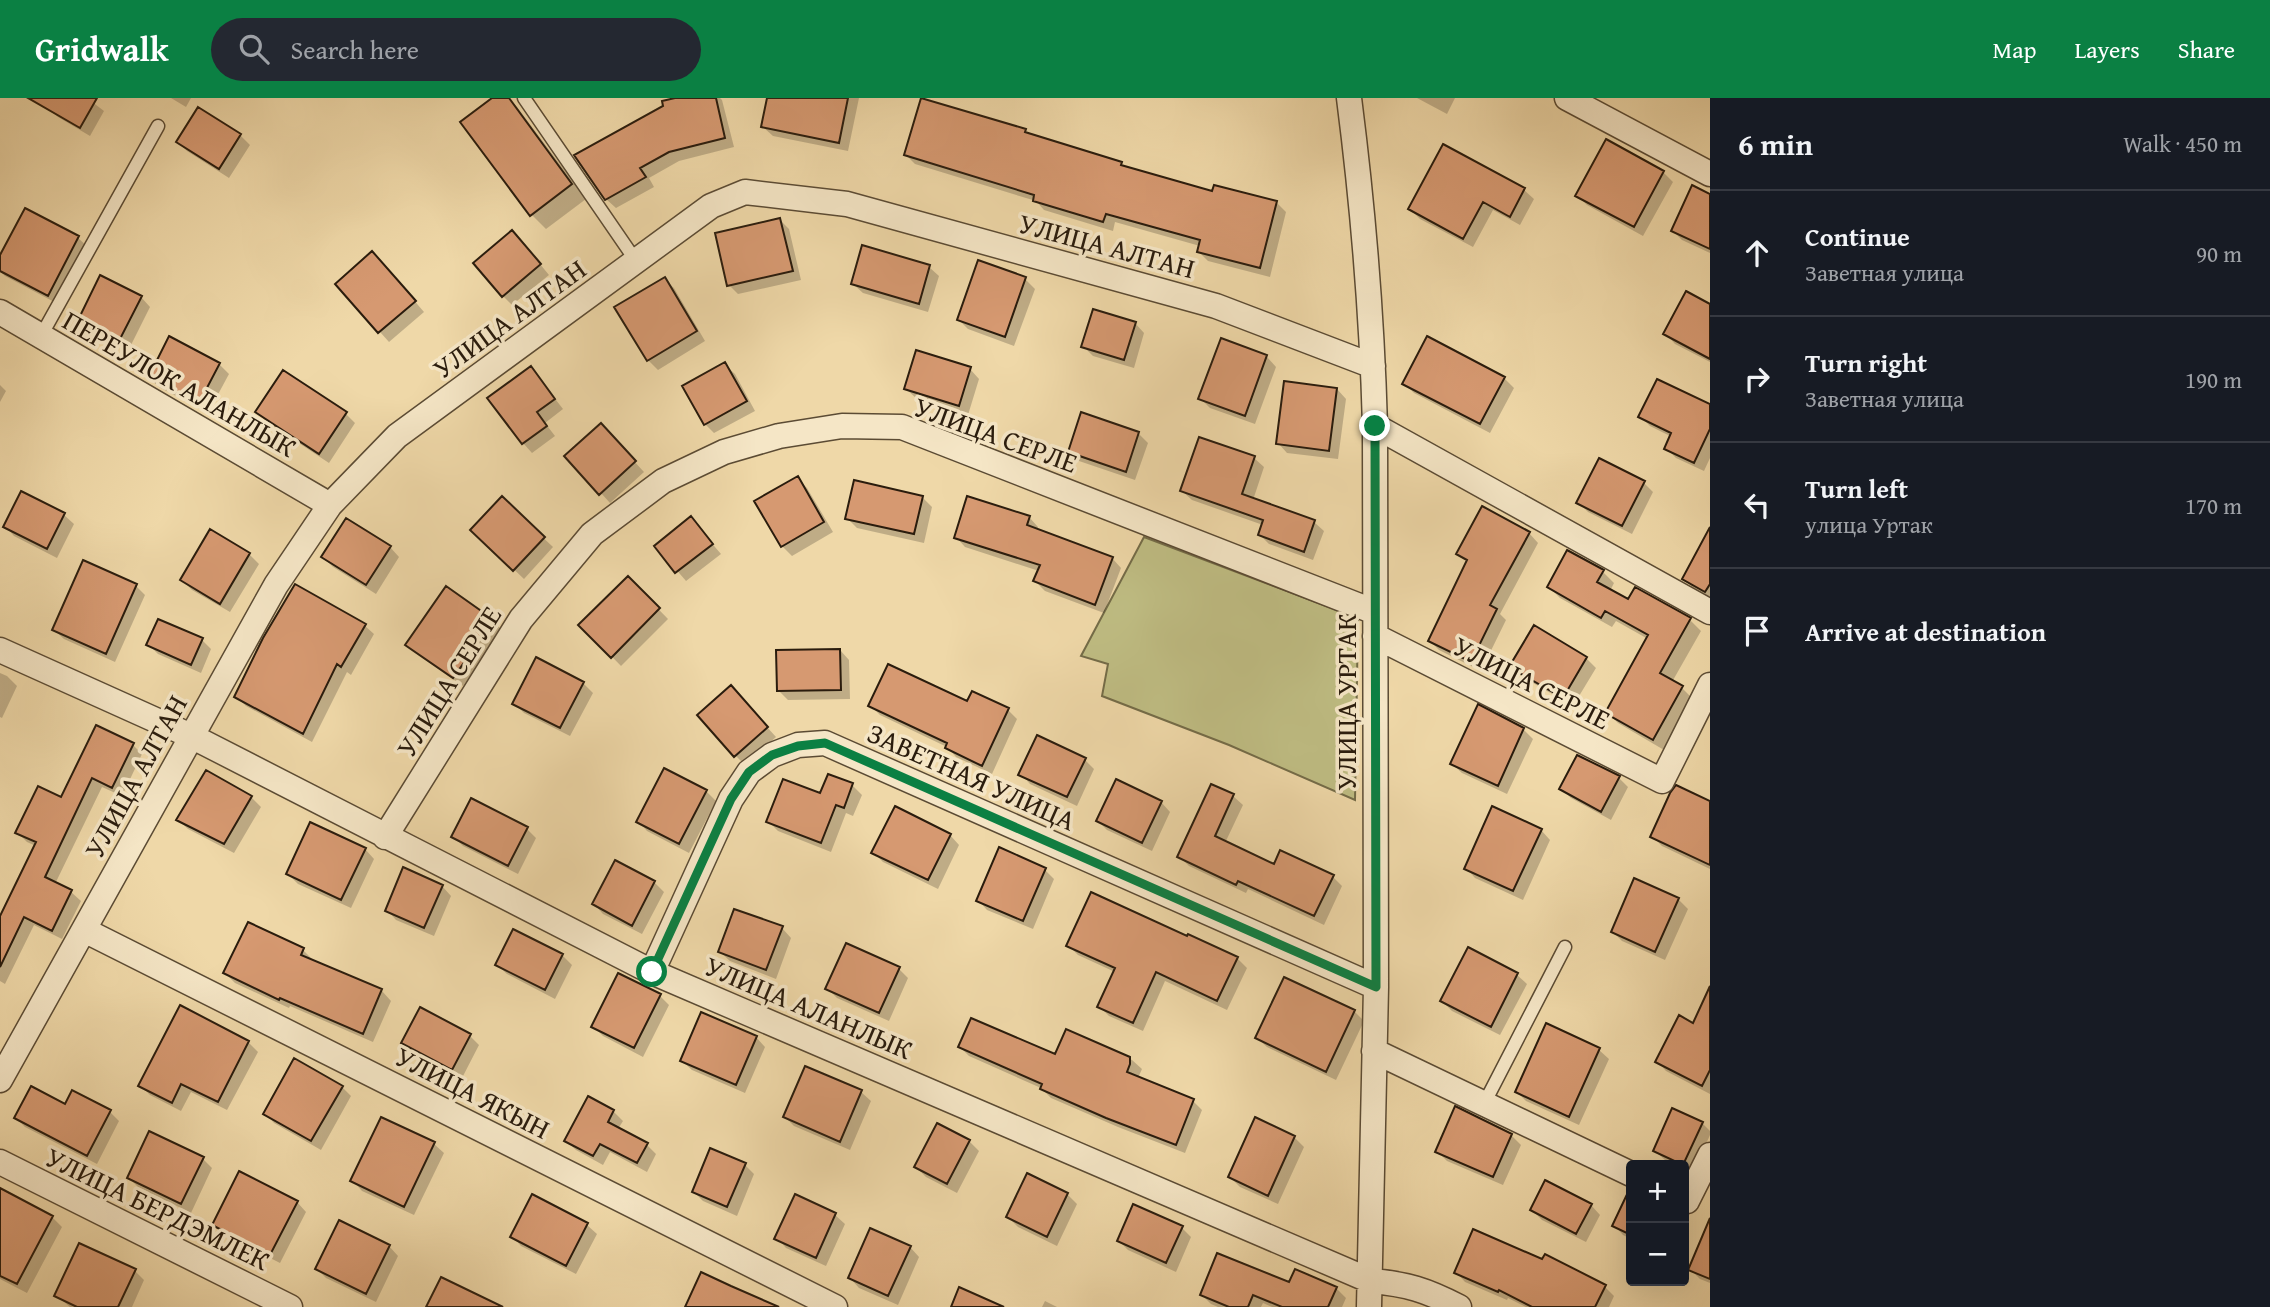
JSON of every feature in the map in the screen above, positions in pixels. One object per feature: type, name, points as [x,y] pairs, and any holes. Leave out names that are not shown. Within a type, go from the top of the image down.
[{"type":"street","name":"УЛИЦА УРТАК","points":[[1349,98],[1357,161],[1375,426],[1376,987],[1369,1307]]},
{"type":"street","points":[[1567,98],[1710,174]]},
{"type":"street","name":"УЛИЦА АЛТАН","points":[[0,1080],[276,585],[330,505],[397,436],[711,206],[745,192],[847,204],[1216,306],[1373,366]]},
{"type":"street","name":"ПЕРЕУЛОК АЛАНЛЫК","points":[[0,312],[330,505]]},
{"type":"street","name":"УЛИЦА СЕРЛЕ","points":[[385,837],[521,619],[592,534],[663,481],[724,452],[779,436],[842,426],[902,427],[1375,624],[1662,781],[1710,685]]},
{"type":"street","points":[[1375,426],[1710,612]]},
{"type":"street","name":"УЛИЦА АЛАНЛЫК","points":[[0,650],[191,736],[652,972],[1371,1281],[1400,1283],[1429,1292],[1459,1307]]},
{"type":"street","name":"ЗАВЕТНАЯ УЛИЦА","points":[[652,972],[731,799],[749,772],[772,755],[798,746],[825,743],[1376,987]]},
{"type":"street","name":"УЛИЦА ЯКЫН","points":[[84,930],[835,1307]]},
{"type":"street","points":[[1374,1051],[1626,1172]]},
{"type":"street","points":[[1689,1194],[1710,1155]]},
{"type":"street","name":"УЛИЦА БЕРДЭМЛЕК","points":[[0,1163],[290,1307]]},
{"type":"lane","points":[[524,98],[636,261]]},
{"type":"lane","points":[[41,336],[158,126]]},
{"type":"lane","points":[[1484,1104],[1565,947]]},
{"type":"shaded area","points":[[1144,537],[1358,618],[1355,800],[1229,745],[1102,696],[1108,664],[1081,656]]},
{"type":"building","points":[[28,98],[97,98],[80,128]]},
{"type":"building","points":[[492,98],[509,98],[572,184],[530,216],[460,122]]},
{"type":"building","points":[[675,98],[716,98],[725,138],[669,152],[640,168],[646,177],[605,200],[574,155],[663,106],[662,101]]},
{"type":"building","points":[[767,98],[848,98],[839,143],[761,127]]},
{"type":"building","points":[[921,98],[1026,129],[1025,132],[1122,162],[1121,165],[1212,191],[1214,185],[1277,201],[1260,268],[1197,252],[1200,240],[1106,214],[1103,222],[1033,201],[1034,195],[904,155]]},
{"type":"building","points":[[198,107],[241,134],[219,169],[176,142]]},
{"type":"building","points":[[1606,139],[1664,171],[1634,227],[1575,196]]},
{"type":"building","points":[[1443,144],[1525,188],[1510,217],[1483,202],[1463,239],[1408,209]]},
{"type":"building","points":[[1692,185],[1710,194],[1710,249],[1671,231]]},
{"type":"building","points":[[25,208],[79,236],[48,296],[0,271],[0,255]]},
{"type":"building","points":[[780,218],[793,271],[727,286],[715,233]]},
{"type":"building","points":[[512,230],[541,264],[502,297],[473,263]]},
{"type":"building","points":[[862,245],[930,265],[919,304],[851,284]]},
{"type":"building","points":[[372,251],[416,301],[378,333],[335,284]]},
{"type":"building","points":[[978,260],[1026,277],[1005,337],[957,320]]},
{"type":"building","points":[[100,275],[142,296],[120,339],[79,318]]},
{"type":"building","points":[[665,277],[697,331],[647,361],[614,307]]},
{"type":"building","points":[[1686,291],[1710,304],[1710,359],[1663,334]]},
{"type":"building","points":[[1093,309],[1136,322],[1124,360],[1081,347]]},
{"type":"building","points":[[169,336],[220,363],[198,405],[148,378]]},
{"type":"building","points":[[1427,336],[1505,377],[1480,424],[1402,384]]},
{"type":"building","points":[[1221,338],[1267,355],[1245,416],[1198,399]]},
{"type":"building","points":[[916,350],[971,367],[959,406],[904,389]]},
{"type":"building","points":[[725,362],[747,401],[704,425],[682,386]]},
{"type":"building","points":[[531,366],[555,399],[537,412],[547,426],[522,444],[487,398]]},
{"type":"building","points":[[283,370],[347,412],[319,454],[255,412]]},
{"type":"building","points":[[1657,379],[1710,404],[1710,429],[1694,463],[1664,449],[1671,433],[1638,417]]},
{"type":"building","points":[[1284,381],[1337,388],[1329,451],[1276,444]]},
{"type":"building","points":[[1081,412],[1139,432],[1126,472],[1068,452]]},
{"type":"building","points":[[601,423],[636,461],[599,495],[564,456]]},
{"type":"building","points":[[1199,437],[1255,456],[1242,494],[1315,520],[1304,552],[1258,535],[1263,520],[1180,491]]},
{"type":"building","points":[[1599,458],[1645,481],[1622,526],[1576,503]]},
{"type":"building","points":[[798,476],[824,522],[781,547],[754,501]]},
{"type":"building","points":[[854,480],[923,496],[914,534],[845,519]]},
{"type":"building","points":[[21,491],[65,513],[47,549],[3,527]]},
{"type":"building","points":[[502,496],[545,537],[513,571],[470,530]]},
{"type":"building","points":[[967,496],[1030,516],[1027,525],[1113,557],[1095,605],[1033,581],[1040,565],[954,538]]},
{"type":"building","points":[[1482,506],[1530,532],[1490,605],[1497,609],[1471,662],[1428,641],[1467,560],[1456,554]]},
{"type":"building","points":[[691,516],[713,544],[675,573],[654,546]]},
{"type":"building","points":[[346,518],[391,546],[366,585],[321,557]]},
{"type":"building","points":[[1710,527],[1710,584],[1705,592],[1682,579]]},
{"type":"building","points":[[210,529],[250,553],[220,604],[180,580]]},
{"type":"building","points":[[1567,550],[1604,570],[1597,582],[1628,599],[1635,587],[1691,618],[1660,673],[1683,686],[1653,740],[1605,713],[1648,635],[1605,611],[1601,618],[1547,587]]},
{"type":"building","points":[[83,560],[137,584],[106,654],[52,630]]},
{"type":"building","points":[[628,576],[660,608],[611,658],[578,625]]},
{"type":"building","points":[[295,584],[366,624],[341,667],[337,664],[303,734],[234,697],[263,638]]},
{"type":"building","points":[[446,586],[494,620],[453,678],[405,645]]},
{"type":"building","points":[[158,619],[203,638],[191,665],[146,645]]},
{"type":"building","points":[[1534,625],[1587,657],[1563,698],[1509,667]]},
{"type":"building","points":[[840,649],[841,690],[777,691],[776,650]]},
{"type":"building","points":[[536,657],[584,682],[560,728],[512,704]]},
{"type":"building","points":[[888,664],[967,701],[972,691],[1009,708],[982,766],[945,748],[947,743],[868,706]]},
{"type":"building","points":[[731,685],[768,727],[734,757],[697,715]]},
{"type":"building","points":[[1478,704],[1524,728],[1498,786],[1450,764]]},
{"type":"building","points":[[96,725],[134,743],[112,788],[92,778],[45,877],[72,890],[52,931],[24,917],[0,967],[0,916],[36,842],[15,833],[38,786],[61,797]]},
{"type":"building","points":[[1037,735],[1086,758],[1067,797],[1018,775]]},
{"type":"building","points":[[1577,755],[1620,776],[1601,812],[1559,789]]},
{"type":"building","points":[[664,768],[707,790],[679,844],[636,822]]},
{"type":"building","points":[[206,770],[252,796],[224,844],[176,820]]},
{"type":"building","points":[[828,774],[853,783],[844,808],[836,805],[821,843],[766,822],[783,779],[820,793]]},
{"type":"building","points":[[1116,779],[1162,801],[1142,843],[1096,821]]},
{"type":"building","points":[[1211,784],[1234,794],[1215,836],[1274,864],[1280,850],[1334,875],[1314,916],[1238,881],[1236,885],[1177,857]]},
{"type":"building","points":[[1676,785],[1710,801],[1710,865],[1650,837]]},
{"type":"building","points":[[471,798],[528,827],[508,866],[451,837]]},
{"type":"building","points":[[895,806],[951,834],[928,880],[871,853]]},
{"type":"building","points":[[1492,806],[1542,829],[1513,891],[1464,869]]},
{"type":"building","points":[[310,822],[366,848],[341,900],[286,874]]},
{"type":"building","points":[[999,847],[1046,868],[1023,921],[976,901]]},
{"type":"building","points":[[615,860],[655,881],[632,926],[592,904]]},
{"type":"building","points":[[403,867],[443,885],[424,928],[385,911]]},
{"type":"building","points":[[1634,878],[1679,898],[1655,952],[1611,932]]},
{"type":"building","points":[[1091,892],[1238,957],[1217,1001],[1156,972],[1133,1023],[1097,1007],[1115,968],[1066,946]]},
{"type":"building","points":[[734,909],[783,926],[766,970],[718,952]]},
{"type":"building","points":[[248,922],[304,948],[301,955],[382,989],[363,1034],[280,998],[279,1000],[223,973]]},
{"type":"building","points":[[513,929],[563,954],[545,990],[495,965]]},
{"type":"building","points":[[846,943],[900,967],[879,1013],[825,989]]},
{"type":"building","points":[[1468,947],[1518,973],[1491,1027],[1440,1001]]},
{"type":"building","points":[[618,973],[661,994],[634,1048],[591,1027]]},
{"type":"building","points":[[1284,977],[1355,1010],[1326,1072],[1255,1038]]},
{"type":"building","points":[[1710,986],[1710,1070],[1702,1086],[1655,1062],[1679,1015],[1693,1023]]},
{"type":"building","points":[[180,1005],[249,1041],[218,1102],[181,1084],[172,1103],[138,1086]]},
{"type":"building","points":[[420,1007],[471,1034],[452,1070],[401,1043]]},
{"type":"building","points":[[701,1012],[757,1036],[736,1085],[680,1061]]},
{"type":"building","points":[[971,1018],[1055,1054],[1066,1029],[1130,1057],[1127,1072],[1194,1099],[1176,1145],[1040,1089],[1042,1084],[958,1047]]},
{"type":"building","points":[[1546,1023],[1600,1048],[1569,1117],[1515,1092]]},
{"type":"building","points":[[294,1058],[343,1086],[311,1141],[263,1114]]},
{"type":"building","points":[[805,1066],[862,1090],[840,1142],[783,1117]]},
{"type":"building","points":[[31,1086],[65,1104],[72,1090],[111,1110],[87,1156],[14,1118]]},
{"type":"building","points":[[588,1096],[614,1110],[608,1122],[648,1143],[637,1163],[600,1144],[593,1156],[564,1141]]},
{"type":"building","points":[[1455,1106],[1512,1134],[1493,1177],[1435,1152]]},
{"type":"building","points":[[1672,1108],[1703,1122],[1685,1160],[1672,1160],[1653,1151]]},
{"type":"building","points":[[381,1117],[435,1142],[404,1207],[350,1181]]},
{"type":"building","points":[[1255,1117],[1295,1136],[1268,1196],[1228,1177]]},
{"type":"building","points":[[937,1123],[970,1140],[947,1184],[914,1167]]},
{"type":"building","points":[[149,1131],[204,1157],[181,1204],[127,1178]]},
{"type":"building","points":[[710,1148],[746,1163],[727,1207],[692,1192]]},
{"type":"building","points":[[239,1171],[298,1201],[270,1255],[212,1225]]},
{"type":"building","points":[[1027,1173],[1068,1193],[1047,1237],[1006,1217]]},
{"type":"building","points":[[1545,1180],[1592,1204],[1576,1234],[1530,1210]]},
{"type":"building","points":[[0,1188],[53,1216],[17,1284],[0,1276]]},
{"type":"building","points":[[532,1194],[588,1223],[566,1266],[510,1237]]},
{"type":"building","points":[[795,1194],[836,1213],[816,1258],[774,1239]]},
{"type":"building","points":[[1626,1196],[1626,1233],[1612,1226]]},
{"type":"building","points":[[1133,1204],[1183,1226],[1166,1263],[1117,1241]]},
{"type":"building","points":[[1710,1218],[1710,1279],[1689,1270]]},
{"type":"building","points":[[339,1220],[390,1245],[366,1294],[315,1269]]},
{"type":"building","points":[[870,1228],[911,1246],[888,1296],[848,1278]]},
{"type":"building","points":[[1473,1229],[1542,1259],[1545,1254],[1606,1285],[1595,1307],[1532,1307],[1499,1290],[1498,1292],[1454,1273]]},
{"type":"building","points":[[79,1243],[136,1269],[118,1307],[77,1307],[54,1296]]},
{"type":"building","points":[[1217,1253],[1289,1282],[1295,1269],[1337,1287],[1328,1307],[1282,1307],[1253,1295],[1248,1307],[1229,1307],[1200,1295]]},
{"type":"building","points":[[701,1272],[731,1286],[779,1307],[685,1307]]},
{"type":"building","points":[[441,1277],[503,1307],[426,1307]]},
{"type":"building","points":[[959,1287],[1004,1307],[951,1307]]},
{"type":"route","points":[[652,972],[731,799],[749,772],[772,755],[798,746],[825,743],[1376,987],[1375,426]]}]
